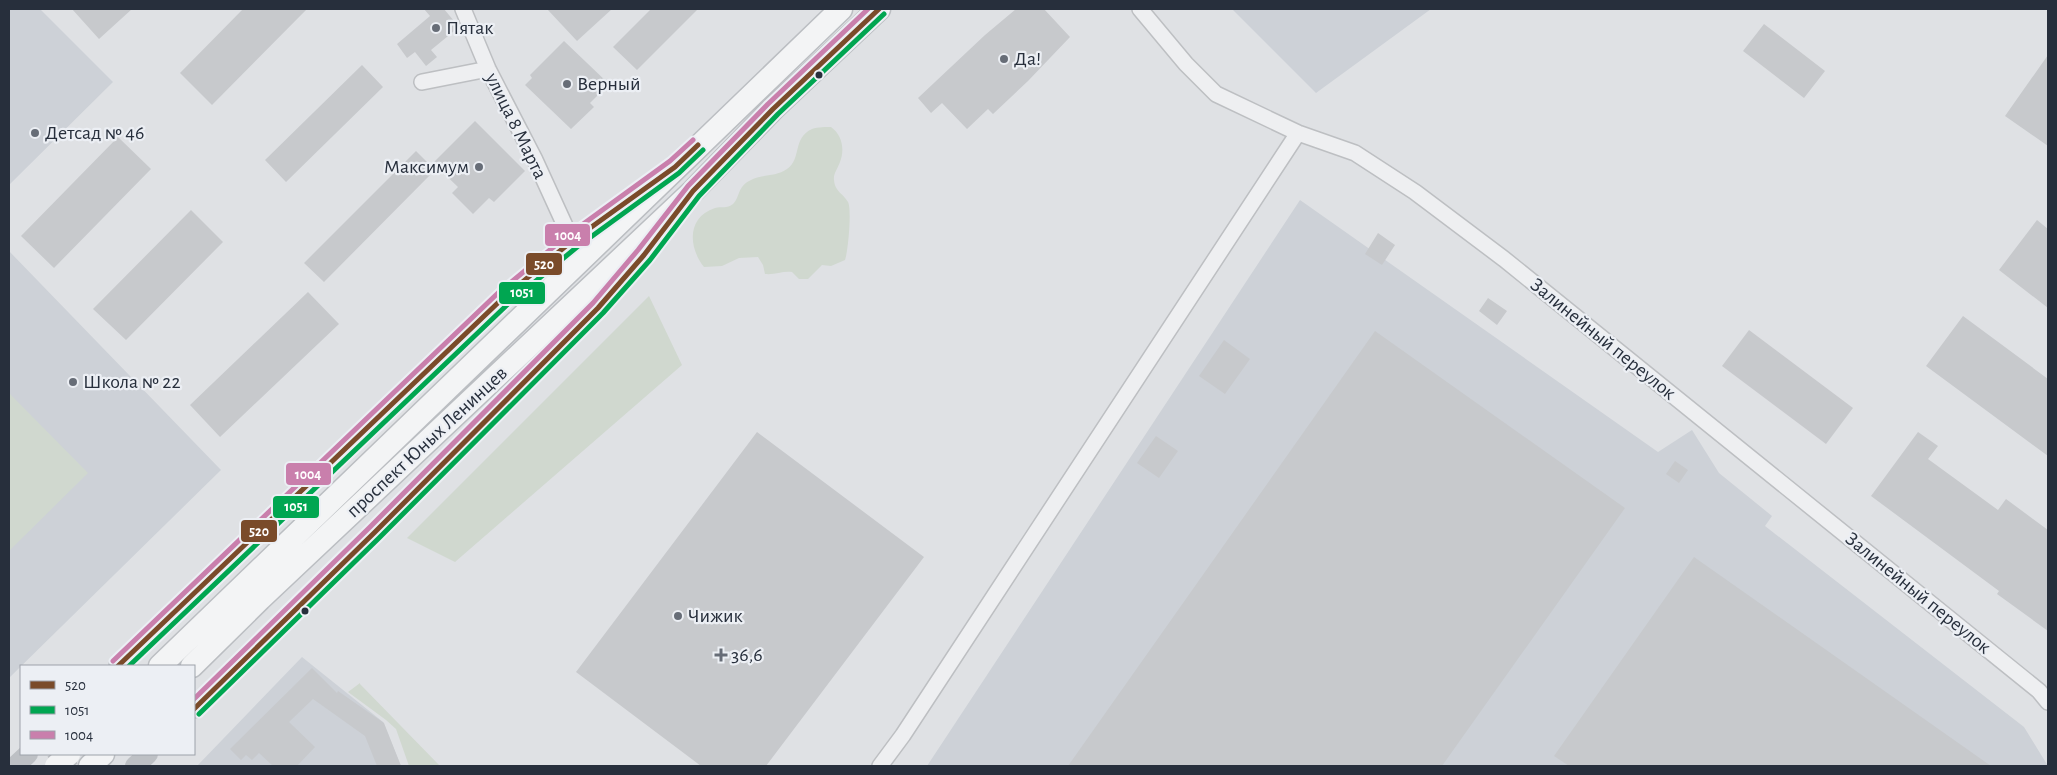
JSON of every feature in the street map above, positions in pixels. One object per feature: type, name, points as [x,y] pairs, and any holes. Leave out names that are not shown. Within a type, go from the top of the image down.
[{"type":"main road","name":"проспект Юных Ленинцев","points":[[193,665],[252,592],[675,167],[841,9]]},
{"type":"main road","name":"проспект Юных Ленинцев","points":[[161,665],[252,592],[693,191],[773,109],[879,9]]},
{"type":"main road","points":[[119,665],[503,298],[572,241],[675,167]]},
{"type":"main road","points":[[195,707],[374,533],[598,308],[644,254],[693,191]]},
{"type":"main road","points":[[15,766],[27,755]]},
{"type":"main road","points":[[56,766],[68,755]]},
{"type":"main road","points":[[90,766],[102,755]]},
{"type":"main road","points":[[135,766],[147,755]]},
{"type":"street","name":"улица 8 Марта","points":[[464,9],[488,69],[535,160],[572,241]]},
{"type":"street","name":"Залинейный переулок","points":[[1140,9],[1186,64],[1216,94],[1298,134],[1355,153],[1415,192],[1504,259],[2039,691],[2048,702]]},
{"type":"street","points":[[422,82],[488,69]]},
{"type":"street","points":[[880,766],[908,727],[1298,134]]},
{"type":"shaded area","name":"Детсад № 46","points":[[9,9],[40,9],[113,82],[9,185]]},
{"type":"shaded area","points":[[1232,9],[1431,9],[1316,93]]},
{"type":"shaded area","points":[[831,127],[838,134],[842,143],[842,157],[834,175],[834,180],[838,190],[848,202],[850,213],[845,260],[831,266],[822,265],[808,279],[799,279],[792,272],[765,274],[763,265],[758,257],[739,258],[722,266],[704,267],[695,251],[693,242],[695,225],[699,218],[715,208],[733,204],[743,185],[755,178],[783,172],[792,165],[799,143],[806,133],[814,128]]},
{"type":"shaded area","points":[[1300,200],[1658,452],[1692,430],[1719,473],[1772,516],[1765,526],[2024,727],[2048,766],[927,766]]},
{"type":"shaded area","name":"Школа № 22","points":[[9,251],[221,470],[22,665],[20,665],[9,678]]},
{"type":"shaded area","points":[[649,296],[682,365],[455,562],[407,538]]},
{"type":"shaded area","points":[[9,393],[88,473],[9,551]]},
{"type":"shaded area","points":[[302,657],[383,722],[401,766],[197,766]]},
{"type":"shaded area","points":[[360,683],[440,766],[409,766],[396,729],[348,692]]},
{"type":"building","points":[[72,9],[132,9],[99,39]]},
{"type":"building","points":[[243,9],[307,9],[212,105],[180,73]]},
{"type":"building","points":[[424,9],[444,9],[459,27],[431,50],[437,57],[426,66],[415,52],[407,58],[397,44],[430,16]]},
{"type":"building","points":[[547,9],[612,9],[577,41]]},
{"type":"building","points":[[651,9],[698,9],[637,70],[613,47]]},
{"type":"building","name":"Да!","points":[[1016,9],[1044,9],[1070,37],[993,114],[988,109],[967,129],[942,103],[931,113],[918,98],[985,35]]},
{"type":"building","points":[[1764,24],[1825,71],[1804,98],[1743,51]]},
{"type":"building","name":"Верный","points":[[564,41],[609,84],[590,103],[594,107],[571,129],[525,85],[532,78],[530,75]]},
{"type":"building","points":[[2048,55],[2048,146],[2005,116]]},
{"type":"building","points":[[362,65],[383,87],[286,182],[265,160]]},
{"type":"building","name":"Максимум","points":[[475,121],[525,171],[494,202],[489,198],[473,214],[452,193],[458,187],[433,163]]},
{"type":"building","points":[[118,137],[151,169],[54,268],[21,236]]},
{"type":"building","points":[[416,151],[435,170],[324,282],[304,263]]},
{"type":"building","points":[[191,210],[223,242],[126,340],[93,309]]},
{"type":"building","points":[[2037,220],[2048,229],[2048,308],[1999,270]]},
{"type":"building","points":[[1378,233],[1395,245],[1382,265],[1365,254]]},
{"type":"building","points":[[308,292],[339,324],[220,437],[190,405]]},
{"type":"building","points":[[1488,298],[1507,311],[1497,325],[1479,311]]},
{"type":"building","points":[[1963,316],[2048,379],[2048,456],[1926,366]]},
{"type":"building","points":[[1749,330],[1853,408],[1826,444],[1722,366]]},
{"type":"building","points":[[1375,331],[1625,508],[1442,766],[1068,766]]},
{"type":"building","points":[[1224,340],[1250,359],[1225,394],[1199,376]]},
{"type":"building","points":[[757,432],[924,557],[766,766],[701,766],[576,672]]},
{"type":"building","points":[[1918,432],[1938,446],[1928,459],[1998,510],[2006,499],[2048,530],[2048,631],[1997,594],[1999,591],[1871,496]]},
{"type":"building","points":[[1156,436],[1178,451],[1159,478],[1137,463]]},
{"type":"building","points":[[1675,461],[1688,470],[1679,483],[1666,474]]},
{"type":"building","points":[[1694,557],[1991,766],[1569,766],[1554,756]]},
{"type":"building","points":[[312,668],[337,693],[338,691],[384,723],[401,766],[377,766],[365,736],[313,699],[289,722],[315,747],[297,766],[273,766],[259,753],[252,760],[246,755],[241,760],[230,749]]},
{"type":"transit line","name":"1004","points":[[195,698],[369,528],[593,303],[638,250],[688,186],[768,104],[868,9]]},
{"type":"transit line","name":"520","points":[[195,708],[374,533],[598,308],[644,255],[693,191],[773,109],[879,9]]},
{"type":"transit line","name":"1051","points":[[199,714],[379,538],[603,313],[650,260],[699,196],[778,114],[884,14]]},
{"type":"transit line","name":"1004","points":[[113,661],[498,293],[568,235],[670,161],[693,140]]},
{"type":"transit line","name":"520","points":[[119,665],[503,298],[572,241],[675,167],[698,145]]},
{"type":"transit line","name":"1051","points":[[130,665],[508,304],[577,247],[679,173],[703,150]]},
{"type":"place","name":"Пятак","points":[[436,28]]},
{"type":"place","name":"Да!","points":[[1004,59]]},
{"type":"place","name":"Верный","points":[[567,84]]},
{"type":"place","name":"Детсад № 46","points":[[35,133]]},
{"type":"place","name":"Максимум","points":[[479,167]]},
{"type":"place","name":"Школа № 22","points":[[73,382]]},
{"type":"place","name":"Чижик","points":[[678,616]]},
{"type":"place","name":"36,6","points":[[721,655]]}]
